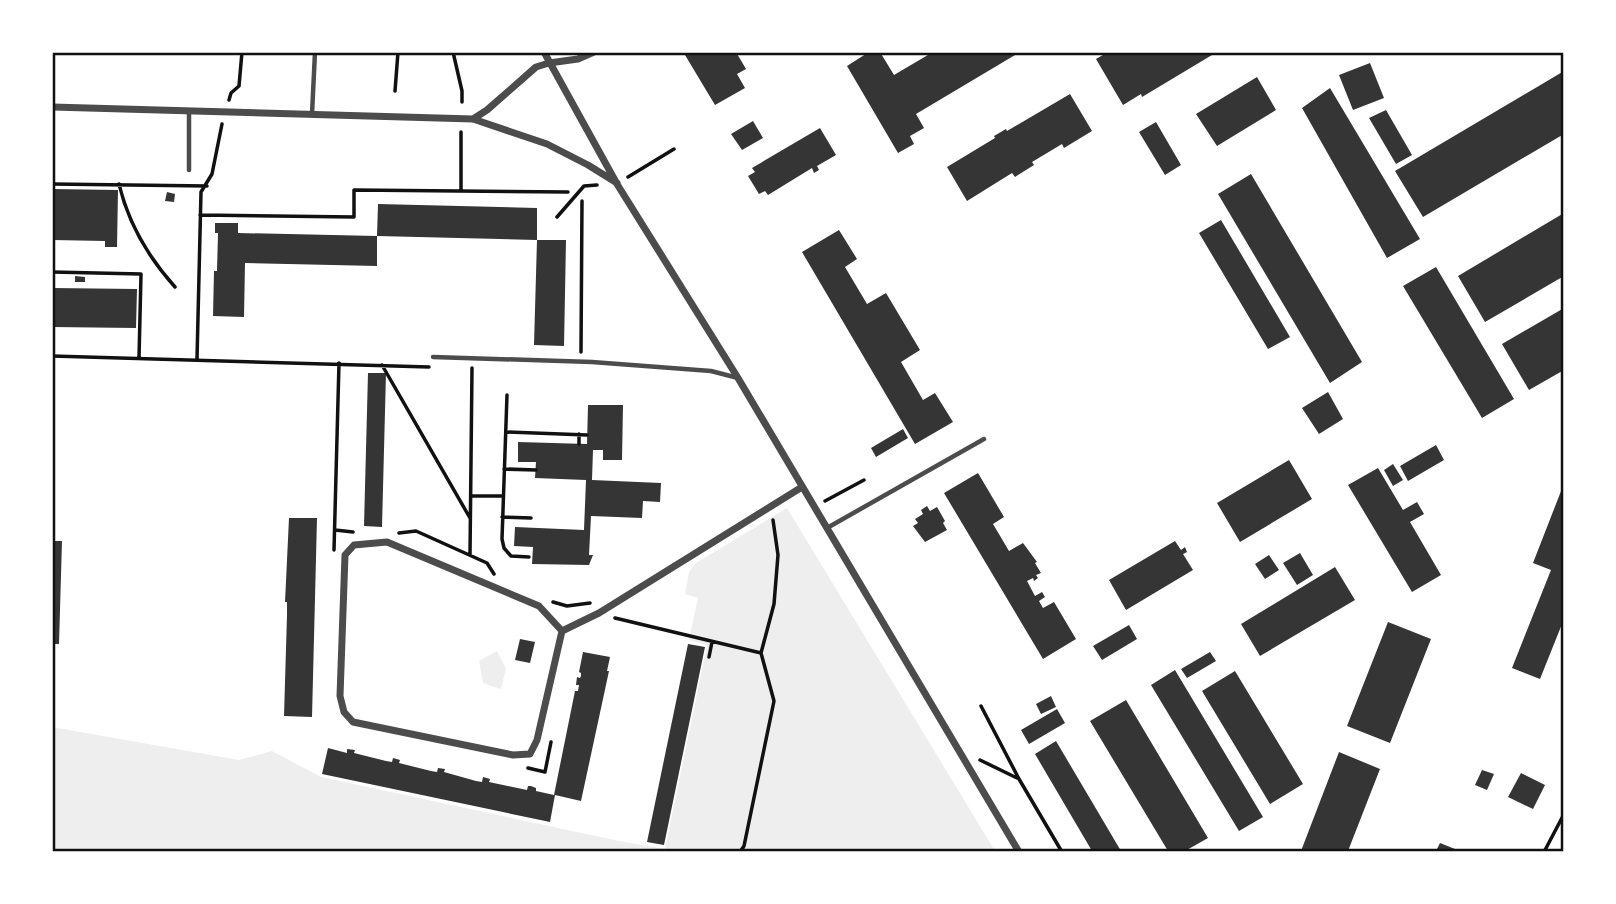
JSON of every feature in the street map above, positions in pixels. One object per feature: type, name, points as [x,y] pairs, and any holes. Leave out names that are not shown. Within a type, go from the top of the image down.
[{"type":"street","points":[[544,52],[617,184],[738,378],[1019,852]]},
{"type":"street","points":[[473,119],[536,67],[549,62],[578,59],[594,52]]},
{"type":"street","points":[[52,107],[473,119],[547,144],[588,165],[617,184]]},
{"type":"street","points":[[562,631],[600,613],[802,487]]},
{"type":"street","points":[[387,542],[539,606],[562,631],[537,740],[530,754],[513,755],[353,722],[344,712],[340,696],[345,555],[354,545],[387,542]]},
{"type":"lane","points":[[312,115],[314,52]]},
{"type":"lane","points":[[189,112],[189,170]]},
{"type":"lane","points":[[433,357],[581,362],[710,371],[738,378]]},
{"type":"lane","points":[[826,529],[984,439]]},
{"type":"path","points":[[52,356],[197,359],[201,192],[212,174],[230,93],[239,86],[242,52]]},
{"type":"path","points":[[395,91],[398,52]]},
{"type":"path","points":[[453,52],[462,102]]},
{"type":"path","points":[[52,86],[53,92]]},
{"type":"path","points":[[52,143],[53,120]]},
{"type":"path","points":[[461,132],[461,191]]},
{"type":"path","points":[[52,184],[207,186]]},
{"type":"path","points":[[119,184],[124,206],[156,266],[175,287]]},
{"type":"path","points":[[200,215],[354,217],[354,190],[568,192]]},
{"type":"path","points":[[557,217],[576,197]]},
{"type":"path","points":[[581,362],[582,201]]},
{"type":"path","points":[[52,272],[141,274],[139,358]]},
{"type":"path","points":[[133,337],[139,337]]},
{"type":"path","points":[[334,557],[339,363]]},
{"type":"path","points":[[382,365],[471,521]]},
{"type":"path","points":[[470,555],[472,368]]},
{"type":"path","points":[[507,395],[502,539],[504,548],[511,556],[529,556]]},
{"type":"path","points":[[506,432],[587,435]]},
{"type":"path","points":[[579,434],[579,444]]},
{"type":"path","points":[[504,469],[536,470]]},
{"type":"path","points":[[825,501],[864,480]]},
{"type":"path","points":[[471,496],[503,496]]},
{"type":"path","points":[[740,852],[744,846],[774,701],[761,653],[774,604],[778,555],[771,506]]},
{"type":"path","points":[[502,517],[531,518]]},
{"type":"path","points":[[335,530],[355,532]]},
{"type":"path","points":[[390,534],[416,531],[487,563],[498,581]]},
{"type":"path","points":[[544,598],[567,607],[600,601]]},
{"type":"path","points":[[600,613],[761,653]]},
{"type":"path","points":[[709,657],[712,642]]},
{"type":"path","points":[[981,706],[1019,779],[1062,852]]},
{"type":"path","points":[[518,766],[545,772],[554,732]]},
{"type":"path","points":[[956,748],[1019,779]]},
{"type":"path","points":[[1544,852],[1563,814]]},
{"type":"shaded area","points":[[787,508],[995,851],[53,851],[52,727],[239,760],[272,751],[321,777],[665,849],[707,645],[689,640],[698,598],[685,594],[689,572],[696,563]]},
{"type":"shaded area","points":[[497,651],[506,669],[501,689],[483,683],[479,661]]},
{"type":"building","points":[[690,52],[736,52],[746,69],[737,74],[745,88],[715,105],[685,55]]},
{"type":"building","points":[[869,52],[880,52],[894,75],[933,52],[1020,52],[916,114],[924,128],[910,136],[914,144],[898,153],[847,66]]},
{"type":"building","points":[[1108,52],[1217,52],[1142,97],[1141,94],[1123,105],[1096,59]]},
{"type":"building","points":[[1370,63],[1384,98],[1353,110],[1339,75]]},
{"type":"building","points":[[1564,71],[1564,134],[1423,217],[1395,171]]},
{"type":"building","points":[[1257,77],[1276,110],[1217,146],[1196,114]]},
{"type":"building","points":[[1330,88],[1420,239],[1387,258],[1302,108]]},
{"type":"building","points":[[1070,94],[1092,131],[1064,148],[1062,144],[1032,162],[1034,165],[1015,177],[1012,173],[967,201],[947,167],[995,138],[994,136]]},
{"type":"building","points":[[1386,110],[1412,155],[1396,164],[1369,118]]},
{"type":"building","points":[[753,121],[763,138],[742,150],[731,134]]},
{"type":"building","points":[[1156,122],[1181,165],[1165,175],[1139,132]]},
{"type":"building","points":[[820,128],[836,155],[817,166],[819,170],[814,173],[812,168],[768,195],[765,191],[759,194],[748,176],[755,172],[752,168]]},
{"type":"building","points":[[1251,174],[1362,362],[1330,383],[1218,194]]},
{"type":"building","points":[[52,189],[118,190],[117,247],[105,247],[105,241],[52,240]]},
{"type":"building","points":[[167,192],[175,194],[174,202],[165,201]]},
{"type":"building","points":[[378,204],[537,208],[537,240],[377,236]]},
{"type":"building","points":[[1564,213],[1564,276],[1485,322],[1458,276]]},
{"type":"building","points":[[1221,220],[1290,337],[1268,349],[1199,233]]},
{"type":"building","points":[[215,223],[238,223],[238,233],[377,236],[377,266],[245,263],[244,317],[213,316],[218,233],[215,233]]},
{"type":"building","points":[[839,230],[857,259],[845,267],[867,304],[886,293],[920,350],[901,362],[923,400],[935,393],[953,422],[915,444],[802,252]]},
{"type":"building","points":[[537,240],[566,240],[564,346],[534,345]]},
{"type":"building","points":[[1436,267],[1514,399],[1482,418],[1403,286]]},
{"type":"building","points":[[75,276],[85,277],[85,282],[75,282]]},
{"type":"building","points":[[52,288],[137,289],[136,328],[52,327]]},
{"type":"building","points":[[1564,308],[1564,370],[1529,390],[1502,344]]},
{"type":"building","points":[[368,373],[386,373],[382,527],[364,526]]},
{"type":"building","points":[[1328,392],[1343,419],[1319,434],[1302,408]]},
{"type":"building","points":[[588,405],[623,405],[622,460],[603,460],[603,450],[593,450],[592,480],[661,483],[660,502],[643,501],[642,518],[591,516],[589,555],[593,555],[589,565],[532,564],[533,547],[514,546],[515,527],[584,530],[586,480],[535,478],[536,462],[518,462],[518,442],[587,444]]},
{"type":"building","points":[[903,429],[908,438],[876,457],[871,448]]},
{"type":"building","points":[[1436,445],[1444,460],[1408,481],[1400,466]]},
{"type":"building","points":[[1289,460],[1312,499],[1240,542],[1217,503]]},
{"type":"building","points":[[1393,464],[1403,480],[1393,486],[1384,470]]},
{"type":"building","points":[[1378,468],[1403,510],[1417,502],[1424,514],[1410,522],[1441,575],[1412,592],[1348,485]]},
{"type":"building","points":[[978,473],[1004,517],[993,524],[1009,551],[1023,543],[1037,562],[1035,563],[1041,573],[1036,575],[1038,578],[1034,581],[1033,578],[1027,581],[1035,596],[1042,592],[1045,597],[1039,601],[1043,608],[1054,602],[1076,639],[1043,659],[944,493]]},
{"type":"building","points":[[1563,486],[1564,619],[1540,679],[1512,668],[1551,570],[1533,563]]},
{"type":"building","points":[[927,506],[930,511],[937,507],[947,530],[925,542],[913,526],[918,523],[915,519],[923,514],[921,510]]},
{"type":"building","points":[[289,518],[317,518],[312,717],[284,716]]},
{"type":"building","points":[[52,541],[62,541],[59,644],[52,644]]},
{"type":"building","points":[[1175,541],[1181,550],[1185,547],[1187,552],[1183,554],[1193,570],[1126,610],[1109,580]]},
{"type":"building","points":[[1300,553],[1313,575],[1297,585],[1283,563]]},
{"type":"building","points":[[1269,555],[1279,570],[1265,579],[1255,564]]},
{"type":"building","points":[[1335,567],[1355,600],[1260,656],[1241,624]]},
{"type":"building","points":[[1388,622],[1431,639],[1390,743],[1347,726]]},
{"type":"building","points":[[1129,625],[1137,639],[1102,660],[1093,646]]},
{"type":"building","points":[[520,639],[535,642],[530,663],[515,660]]},
{"type":"building","points":[[688,644],[705,647],[664,845],[647,842]]},
{"type":"building","points":[[583,652],[610,657],[609,671],[581,801],[555,795],[550,822],[322,774],[328,748],[347,753],[347,749],[386,761],[392,762],[393,758],[400,760],[399,763],[431,771],[445,769],[444,772],[476,781],[482,782],[483,777],[490,779],[489,782],[527,790],[528,786],[531,786],[536,788],[536,791],[554,795],[575,691],[578,691],[577,677],[581,676],[579,672]]},
{"type":"building","points":[[1210,652],[1216,661],[1187,678],[1181,669]]},
{"type":"building","points":[[1175,670],[1263,817],[1239,831],[1151,685]]},
{"type":"building","points":[[1235,671],[1303,784],[1270,804],[1202,691]]},
{"type":"building","points":[[1051,696],[1056,707],[1041,714],[1036,704]]},
{"type":"building","points":[[1126,700],[1208,838],[1185,851],[1168,851],[1090,721]]},
{"type":"building","points":[[1057,709],[1065,723],[1029,744],[1021,730]]},
{"type":"building","points":[[1056,741],[1121,851],[1092,851],[1035,754]]},
{"type":"building","points":[[1339,752],[1380,769],[1348,851],[1301,851]]},
{"type":"building","points":[[1482,770],[1494,774],[1487,790],[1475,785]]},
{"type":"building","points":[[1521,773],[1545,785],[1533,809],[1508,797]]},
{"type":"building","points":[[1440,843],[1460,851],[1436,851]]}]
